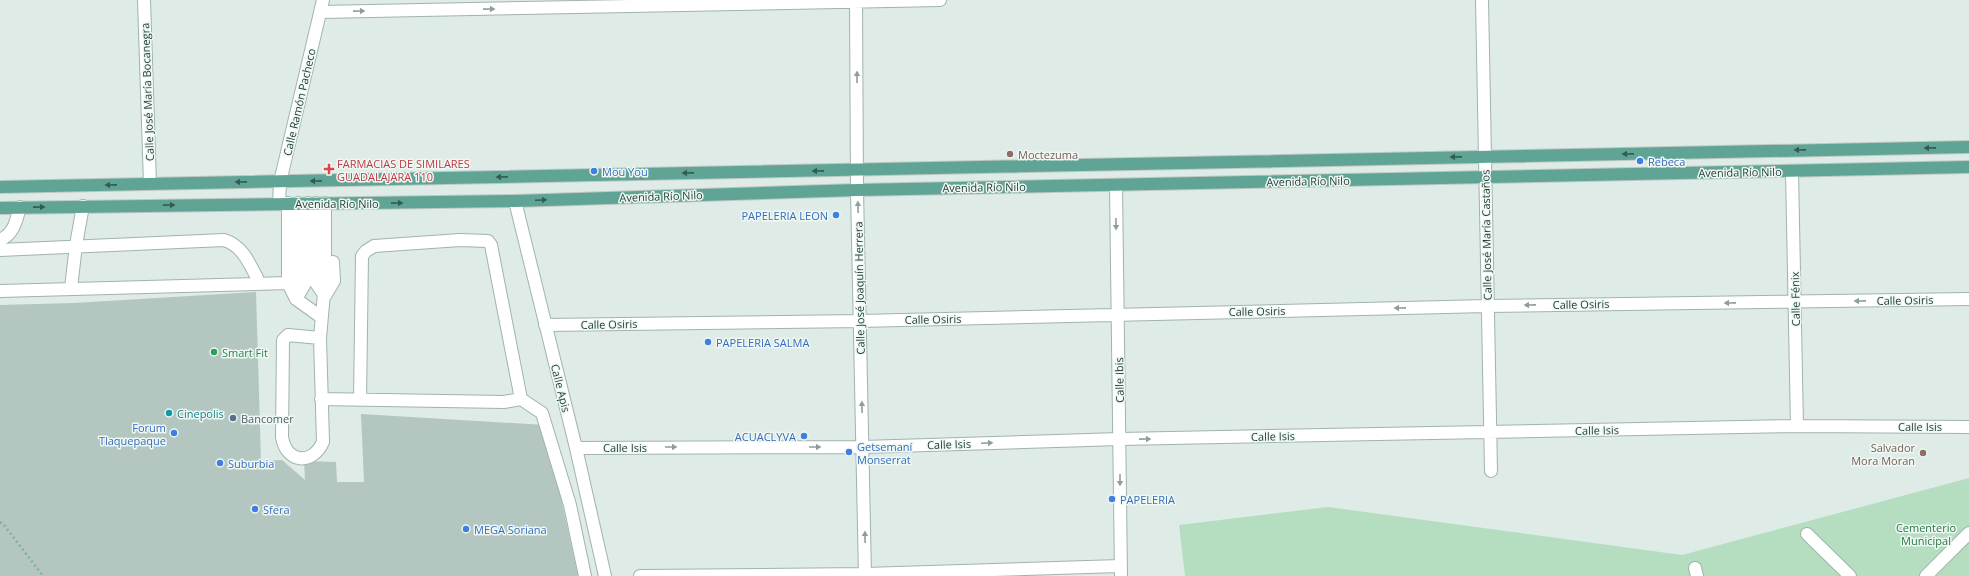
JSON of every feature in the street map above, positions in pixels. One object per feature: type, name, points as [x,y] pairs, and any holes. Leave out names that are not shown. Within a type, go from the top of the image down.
[{"type":"main road","name":"Avenida Río Nilo","points":[[0,187],[1969,147]]},
{"type":"main road","name":"Avenida Río Nilo","points":[[0,208],[515,201],[857,190],[1969,167]]},
{"type":"street","name":"Calle José María Bocanegra","points":[[144,0],[150,184]]},
{"type":"street","points":[[322,6],[940,0]]},
{"type":"street","name":"Calle José María Castaños","points":[[1482,0],[1484,178],[1491,471]]},
{"type":"street","name":"Calle José Joaquín Herrera","points":[[856,1],[857,190],[865,575]]},
{"type":"street","name":"Calle Ramón Pacheco","points":[[307,203],[280,182],[322,6]]},
{"type":"street","name":"Calle Fénix","points":[[1792,171],[1797,426]]},
{"type":"street","name":"Calle Ibis","points":[[1116,185],[1121,571]]},
{"type":"street","name":"Calle Apis","points":[[515,201],[576,448],[605,576]]},
{"type":"street","points":[[307,203],[288,282],[296,299],[321,317]]},
{"type":"street","points":[[307,203],[315,253],[316,283],[325,296]]},
{"type":"street","points":[[307,203],[334,281],[325,296],[321,317],[320,338],[323,442],[318,451],[310,457],[301,459],[295,458],[286,450],[282,437],[283,340],[288,335],[320,338]]},
{"type":"street","points":[[296,299],[307,203]]},
{"type":"street","points":[[71,288],[76,245],[83,206]]},
{"type":"street","points":[[0,240],[10,234],[20,207]]},
{"type":"street","points":[[0,250],[76,245],[224,240],[233,243],[241,250],[260,284]]},
{"type":"street","points":[[360,400],[362,256],[366,251],[374,246],[486,240],[491,245],[521,399]]},
{"type":"street","points":[[0,291],[288,282]]},
{"type":"street","name":"Calle Osiris","points":[[545,325],[860,321],[1487,306],[1969,299]]},
{"type":"street","points":[[321,399],[504,402],[521,399],[542,413],[570,505],[585,576]]},
{"type":"street","name":"Calle Isis","points":[[576,448],[863,447],[1120,439],[1797,426],[1969,427]]},
{"type":"street","points":[[1926,576],[1969,533]]},
{"type":"street","points":[[1807,534],[1850,576]]},
{"type":"street","points":[[640,576],[865,575],[1121,571]]},
{"type":"path","points":[[0,522],[4,525],[43,576]]},
{"type":"green space","name":"Cementerio Municipal","points":[[1969,478],[1969,576],[1185,576],[1179,525],[1328,507],[1682,555]]},
{"type":"building","points":[[256,292],[261,461],[282,460],[305,480],[304,461],[336,462],[337,482],[364,482],[361,414],[545,425],[578,576],[0,576],[0,305],[74,303]]},
{"type":"place","name":"Moctezuma","points":[[1010,154]]},
{"type":"place","name":"Rebeca","points":[[1640,161]]},
{"type":"place","name":"FARMACIAS DE SIMILARES GUADALAJARA 110","points":[[329,169]]},
{"type":"place","name":"Mou You","points":[[594,171]]},
{"type":"place","name":"PAPELERIA LEON","points":[[836,215]]},
{"type":"place","name":"PAPELERIA SALMA","points":[[708,342]]},
{"type":"place","name":"Smart Fit","points":[[214,352]]},
{"type":"place","name":"Cinepolis","points":[[169,413]]},
{"type":"place","name":"Bancomer","points":[[233,418]]},
{"type":"place","name":"Forum Tlaquepaque","points":[[174,433]]},
{"type":"place","name":"ACUACLYVA","points":[[804,436]]},
{"type":"place","name":"Getsemaní Monserrat","points":[[849,452]]},
{"type":"place","name":"Salvador Mora Moran","points":[[1923,453]]},
{"type":"place","name":"Suburbia","points":[[220,463]]},
{"type":"place","name":"PAPELERIA","points":[[1112,499]]},
{"type":"place","name":"Sfera","points":[[255,509]]},
{"type":"place","name":"MEGA Soriana","points":[[466,529]]}]
